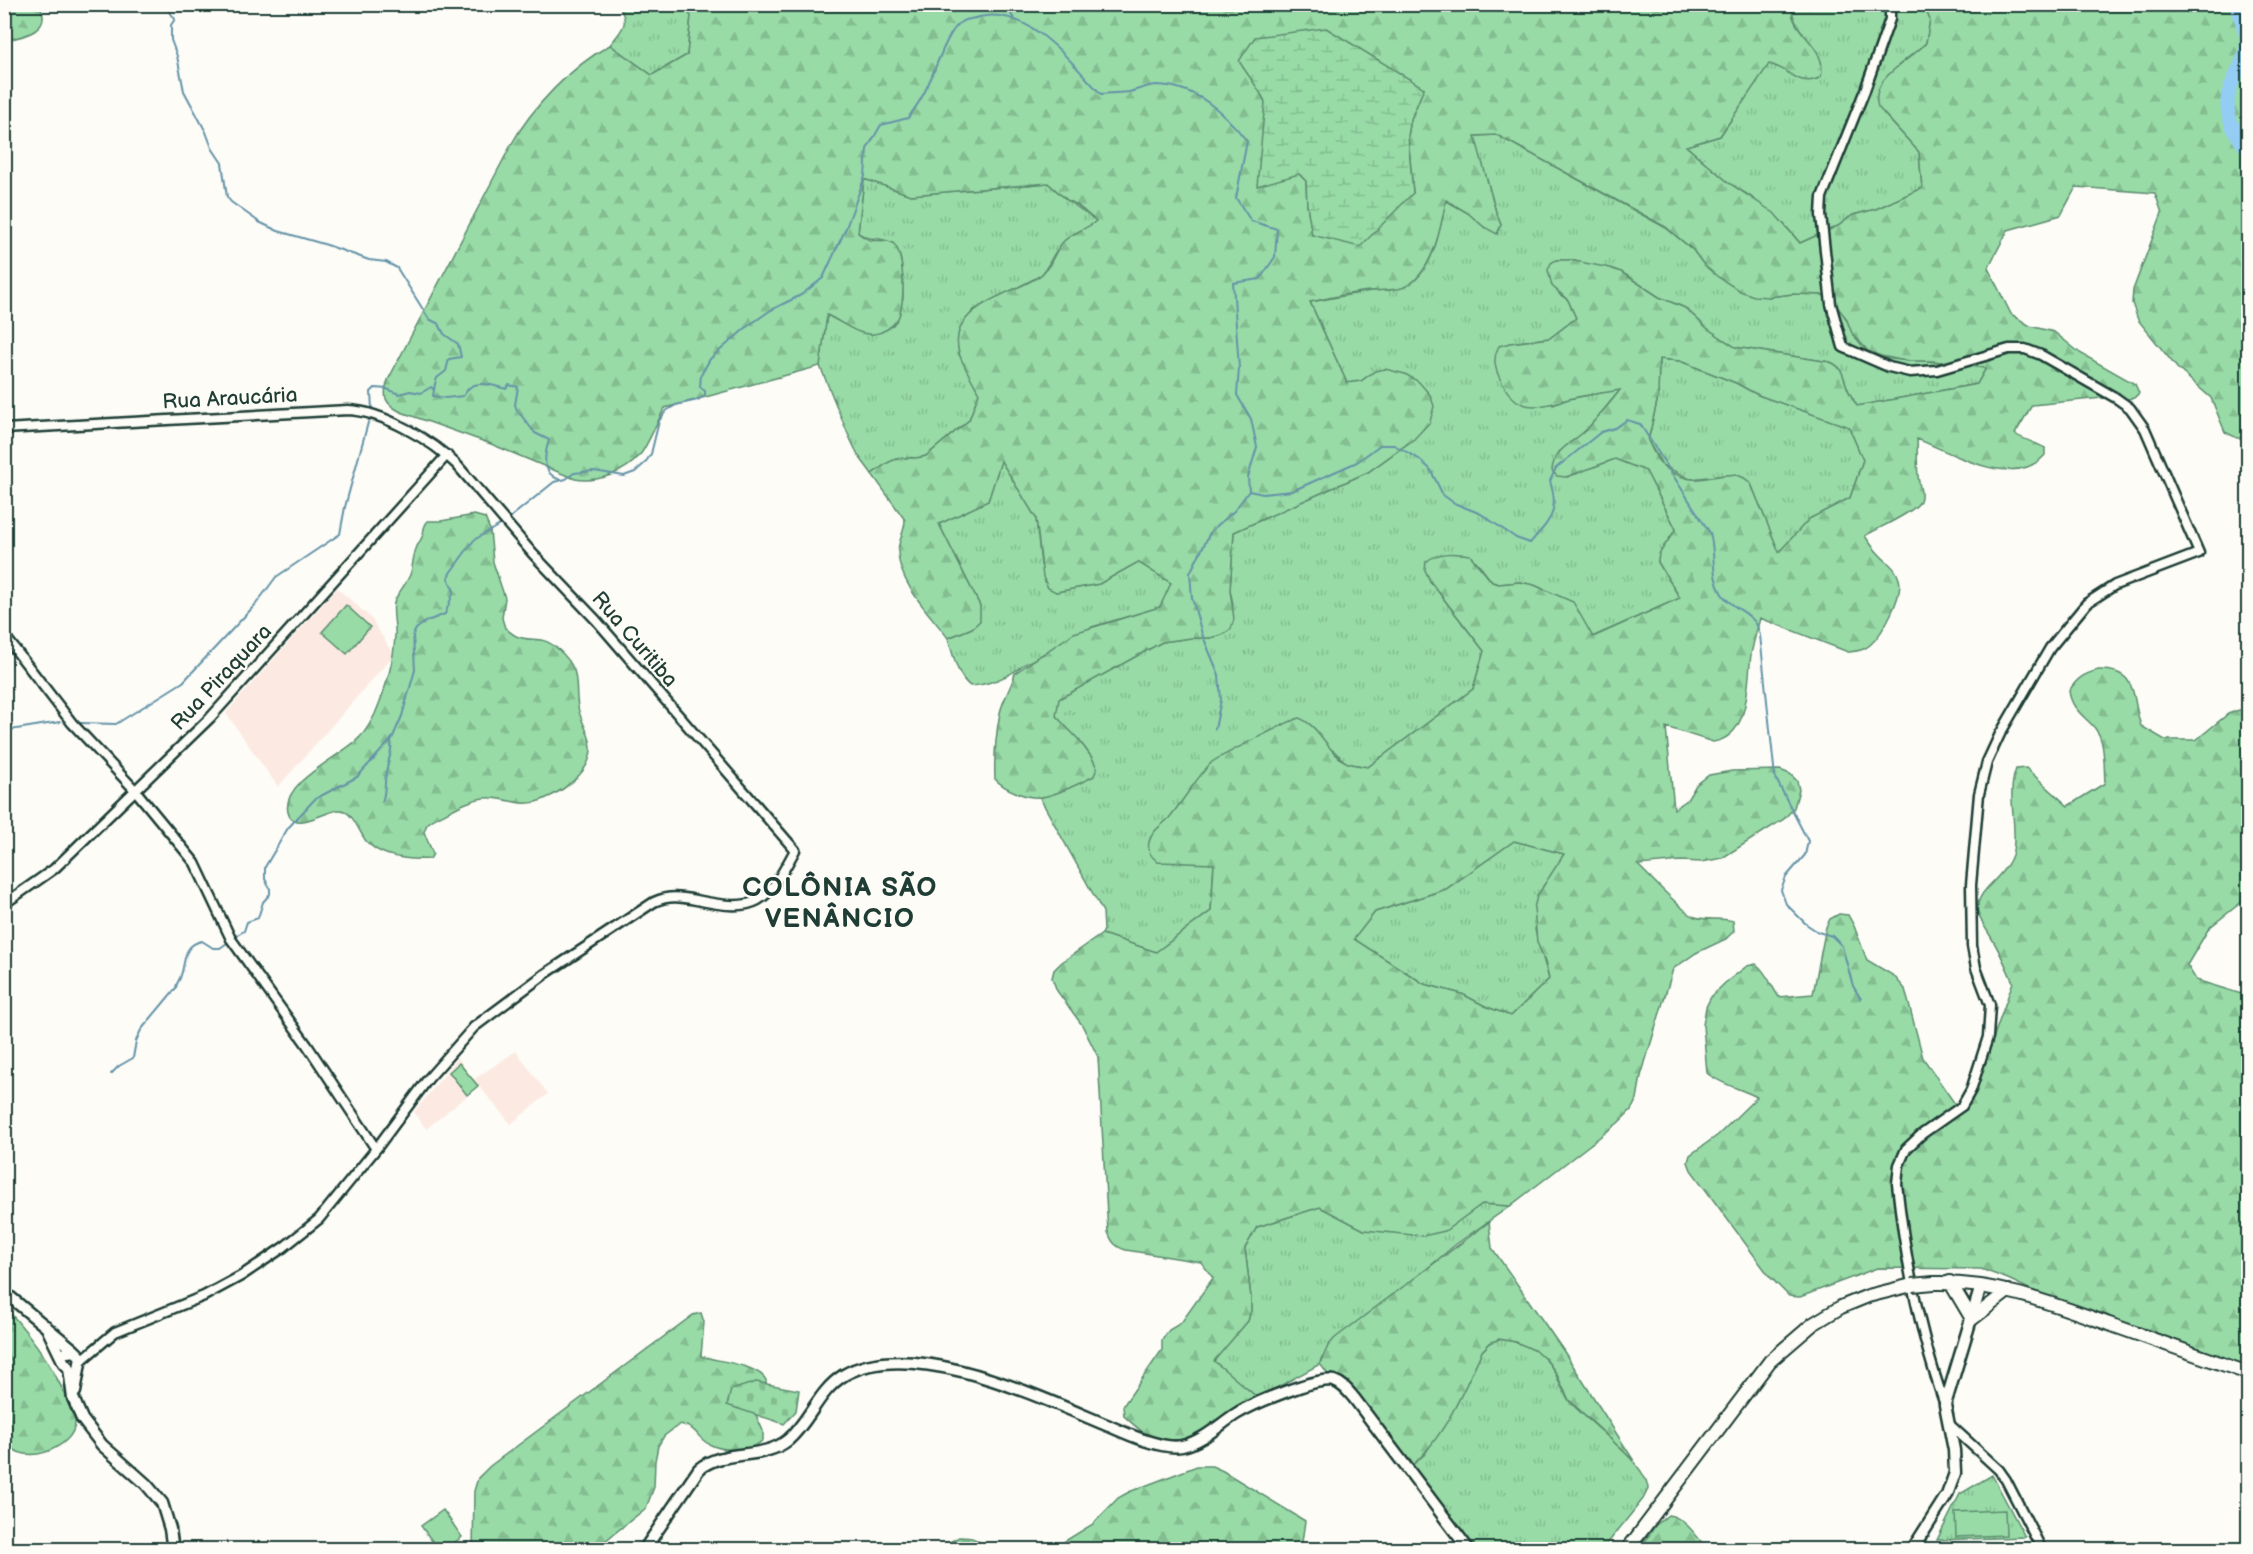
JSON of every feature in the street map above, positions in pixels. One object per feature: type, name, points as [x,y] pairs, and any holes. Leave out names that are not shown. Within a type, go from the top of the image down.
[{"type":"highway","points":[[1950,1282],[1972,1319],[2008,1291]]},
{"type":"highway","points":[[1627,1550],[1770,1361],[1813,1324],[1841,1307],[1868,1296],[1901,1287],[1950,1282],[2008,1291],[2062,1307],[2248,1373]]},
{"type":"main road","points":[[1912,1550],[1947,1496],[1955,1473],[1950,1425],[1945,1405],[1981,1286]]},
{"type":"main road","points":[[4,1292],[78,1356]]},
{"type":"main road","points":[[46,1326],[66,1363],[76,1368],[78,1356]]},
{"type":"main road","points":[[78,1356],[66,1352],[73,1398],[82,1419],[102,1445],[146,1484],[162,1503],[170,1529],[173,1550]]},
{"type":"main road","points":[[73,1398],[78,1356]]},
{"type":"main road","points":[[644,1550],[699,1469],[708,1462],[774,1448],[788,1440],[819,1397],[835,1382],[858,1369],[887,1364],[940,1367],[974,1373],[1003,1382],[1131,1435],[1169,1447],[1182,1446],[1195,1441],[1239,1412],[1260,1402],[1316,1381],[1333,1380],[1342,1385],[1354,1398],[1469,1550]]},
{"type":"street","points":[[1890,4],[1890,19],[1865,90],[1822,197],[1821,215],[1832,304],[1843,347],[1889,367],[1910,372],[1937,370],[2009,349],[2025,349],[2041,355],[2116,398],[2130,408],[2145,429],[2199,553],[2115,585],[2087,603],[2050,648],[2000,734],[1987,762],[1979,794],[1971,895],[1971,946],[1976,968],[1990,1005],[1988,1037],[1971,1090],[1962,1106],[1922,1134],[1906,1149],[1899,1165],[1897,1184],[1918,1308],[1928,1351],[1945,1405]]},
{"type":"street","name":"Rua Araucária","points":[[4,429],[226,415],[365,410],[398,425],[447,455]]},
{"type":"street","name":"Rua Piraquara","points":[[4,904],[54,869],[210,718],[447,455]]},
{"type":"street","name":"Rua Curitiba","points":[[376,1149],[428,1078],[474,1027],[528,986],[664,897],[680,897],[736,907],[753,904],[764,897],[775,885],[795,850],[596,620],[533,554],[447,455]]},
{"type":"street","points":[[4,635],[72,723],[135,790],[195,863],[231,939],[307,1045],[376,1149],[319,1219],[241,1276],[204,1296],[123,1327],[100,1344],[78,1356]]},
{"type":"street","points":[[1950,1425],[1999,1470],[2042,1550]]},
{"type":"shaded area","points":[[337,588],[370,617],[394,655],[278,787],[226,713]]},
{"type":"shaded area","points":[[516,1051],[548,1094],[511,1124],[479,1086],[426,1129],[414,1112],[458,1058],[473,1080]]},
{"type":"green space","points":[[4,5],[39,5],[43,21],[35,31],[5,40]]},
{"type":"green space","points":[[618,5],[683,5],[691,16],[687,55],[652,75],[610,45],[624,22]]},
{"type":"green space","points":[[683,5],[1792,5],[1792,15],[1796,24],[1819,56],[1822,66],[1821,77],[1807,81],[1769,64],[1720,136],[1686,146],[1729,183],[1774,213],[1800,243],[1838,226],[1853,215],[1876,209],[1922,188],[1919,152],[1878,107],[1877,96],[1879,87],[1892,71],[1926,43],[1930,20],[1924,5],[2248,5],[2248,438],[2237,438],[2225,432],[2211,398],[2177,368],[2138,320],[2132,303],[2133,290],[2162,213],[2155,193],[2076,187],[2061,215],[2008,230],[1988,268],[2011,314],[2030,326],[2054,332],[2080,353],[2135,384],[2139,393],[2134,398],[2127,399],[2102,398],[2032,405],[2015,434],[2045,448],[2045,455],[2032,465],[2016,470],[1982,465],[1917,439],[1920,501],[1912,510],[1865,536],[1896,571],[1900,586],[1891,614],[1875,640],[1865,648],[1848,652],[1760,618],[1751,655],[1745,707],[1734,730],[1725,738],[1713,742],[1666,727],[1674,809],[1687,800],[1696,785],[1709,775],[1732,771],[1780,770],[1790,774],[1797,781],[1799,790],[1794,808],[1784,819],[1722,858],[1702,862],[1681,861],[1638,865],[1666,894],[1690,914],[1700,918],[1733,921],[1734,931],[1726,939],[1696,953],[1673,969],[1641,1076],[1637,1099],[1631,1110],[1618,1123],[1510,1206],[1482,1204],[1445,1231],[1423,1236],[1364,1230],[1320,1207],[1257,1227],[1245,1248],[1251,1298],[1248,1321],[1214,1361],[1258,1398],[1199,1433],[1174,1441],[1158,1440],[1142,1432],[1124,1416],[1123,1406],[1162,1350],[1162,1340],[1169,1330],[1181,1323],[1213,1278],[1201,1262],[1126,1250],[1117,1246],[1111,1239],[1108,1232],[1098,1057],[1082,1025],[1057,991],[1052,978],[1054,970],[1102,934],[1156,952],[1211,911],[1214,864],[1158,862],[1150,854],[1149,845],[1154,832],[1169,818],[1212,762],[1299,718],[1313,727],[1341,759],[1350,764],[1368,767],[1473,689],[1484,651],[1430,581],[1425,570],[1426,562],[1431,558],[1447,554],[1470,555],[1492,582],[1499,584],[1520,582],[1534,585],[1573,602],[1593,637],[1680,598],[1658,562],[1659,554],[1676,529],[1646,471],[1615,459],[1566,477],[1557,476],[1552,471],[1553,463],[1560,452],[1587,429],[1620,390],[1530,406],[1522,404],[1508,392],[1497,372],[1495,360],[1499,346],[1550,338],[1576,318],[1568,300],[1552,286],[1548,270],[1551,263],[1556,260],[1570,260],[1621,272],[1659,297],[1685,308],[1708,329],[1735,347],[1830,362],[1841,371],[1857,406],[1977,384],[1986,368],[1934,361],[1906,361],[1868,351],[1852,333],[1846,318],[1828,295],[1792,294],[1769,297],[1754,296],[1740,291],[1704,265],[1693,250],[1666,227],[1497,135],[1475,136],[1501,225],[1497,234],[1446,200],[1438,237],[1428,263],[1412,282],[1398,289],[1362,292],[1310,302],[1347,383],[1361,381],[1375,371],[1385,369],[1405,374],[1419,382],[1430,395],[1434,406],[1430,422],[1414,439],[1368,472],[1234,532],[1230,590],[1234,619],[1231,629],[1222,635],[1210,638],[1162,642],[1059,699],[1056,716],[1079,740],[1092,758],[1097,768],[1094,776],[1068,789],[1046,796],[1023,795],[995,779],[1000,713],[1015,673],[1074,633],[1160,607],[1171,583],[1138,562],[1099,584],[1056,592],[1048,588],[1043,577],[1036,518],[1001,461],[988,501],[939,524],[980,606],[980,621],[972,628],[948,638],[917,598],[904,576],[898,552],[905,520],[872,474],[894,460],[926,456],[969,420],[979,393],[960,356],[957,340],[961,326],[982,305],[1042,274],[1066,239],[1096,221],[1048,183],[911,195],[864,179],[858,233],[870,240],[893,243],[900,257],[903,293],[900,313],[895,323],[881,332],[868,334],[856,331],[827,315],[820,366],[665,408],[640,455],[619,472],[601,478],[575,479],[491,444],[401,412],[391,406],[386,399],[385,391],[388,380],[511,145],[530,116],[581,64],[610,45],[652,75],[687,55],[691,16]],"holes":[[[1424,88],[1411,119],[1408,136],[1413,193],[1312,235],[1306,181],[1299,174],[1289,176],[1264,122],[1265,102],[1262,95]],[[1659,359],[1680,361],[1736,383],[1758,395],[1849,427],[1863,460],[1850,498],[1809,519],[1779,552],[1751,484],[1745,478],[1738,475],[1723,475],[1689,479],[1672,472],[1660,463],[1648,441],[1658,397]],[[1514,841],[1564,854],[1537,896],[1534,908],[1537,942],[1549,979],[1511,1016],[1462,994],[1424,984],[1354,939],[1375,912],[1446,889]]]},
{"type":"green space","points":[[1792,5],[1924,5],[1930,20],[1926,43],[1898,66],[1884,114],[1919,152],[1922,188],[1876,209],[1853,215],[1838,226],[1800,243],[1783,223],[1750,196],[1729,183],[1686,146],[1720,136],[1769,63],[1780,66],[1795,76],[1819,53],[1797,24]]},
{"type":"green space","points":[[1326,28],[1424,88],[1411,119],[1408,136],[1413,193],[1360,247],[1312,235],[1306,181],[1299,174],[1257,186],[1265,102],[1239,61],[1255,37]]},
{"type":"green space","points":[[1497,135],[1666,228],[1693,250],[1704,265],[1769,297],[1792,294],[1828,295],[1845,317],[1858,342],[1868,351],[1896,360],[1942,362],[1986,368],[1977,384],[1857,406],[1841,371],[1830,362],[1735,347],[1708,329],[1685,308],[1659,297],[1621,272],[1570,260],[1556,260],[1559,294],[1568,300],[1576,318],[1550,338],[1510,343],[1553,405],[1568,399],[1621,389],[1586,431],[1559,452],[1567,477],[1615,459],[1646,471],[1676,529],[1659,554],[1658,562],[1680,598],[1592,637],[1572,602],[1534,585],[1520,582],[1499,584],[1492,582],[1476,561],[1430,581],[1484,651],[1473,689],[1368,767],[1346,763],[1334,751],[1283,724],[1153,833],[1158,862],[1214,863],[1211,911],[1156,952],[1102,934],[1104,930],[1103,912],[1040,798],[1093,776],[1097,768],[1084,747],[1056,716],[1058,699],[1162,642],[1210,638],[1222,635],[1231,629],[1233,604],[1230,590],[1234,532],[1368,472],[1414,439],[1375,371],[1361,381],[1347,383],[1310,302],[1397,289],[1409,285],[1421,273],[1432,254],[1445,200],[1468,213],[1484,227],[1501,225],[1474,136]]},
{"type":"green space","points":[[864,179],[911,195],[1048,183],[1097,221],[1061,245],[1040,276],[972,311],[959,354],[979,393],[969,420],[926,456],[894,460],[872,474],[858,455],[820,366],[827,315],[853,329],[903,299],[901,265],[896,249],[884,240],[869,238],[858,233]]},
{"type":"green space","points":[[1659,359],[1680,361],[1736,383],[1758,395],[1849,427],[1863,460],[1850,498],[1809,519],[1779,553],[1751,484],[1736,474],[1690,479],[1662,465],[1648,441],[1658,397]]},
{"type":"green space","points":[[1001,460],[1036,518],[1041,565],[1056,592],[1099,584],[1138,562],[1172,583],[1160,607],[1092,627],[1005,677],[970,686],[959,671],[948,638],[972,628],[980,606],[939,524],[988,501]]},
{"type":"green space","points":[[474,515],[485,518],[490,530],[493,562],[505,598],[502,618],[505,628],[516,636],[552,644],[566,657],[574,670],[579,711],[590,741],[591,751],[584,770],[569,785],[542,800],[520,803],[491,798],[478,799],[434,819],[427,824],[424,832],[433,854],[430,859],[404,858],[379,851],[366,841],[349,814],[341,810],[304,821],[291,818],[288,812],[288,801],[294,790],[315,770],[360,737],[375,714],[386,685],[393,656],[394,603],[412,569],[415,552],[425,525],[428,521]]},
{"type":"green space","points":[[346,605],[370,627],[347,654],[322,632]]},
{"type":"green space","points":[[2098,670],[2121,674],[2127,679],[2134,695],[2141,726],[2165,740],[2196,740],[2228,714],[2239,710],[2248,712],[2248,897],[2209,928],[2187,965],[2196,980],[2248,996],[2248,1366],[2146,1329],[2059,1303],[1981,1269],[1877,1268],[1800,1297],[1789,1296],[1770,1277],[1691,1170],[1688,1162],[1690,1155],[1718,1135],[1757,1097],[1723,1083],[1707,1073],[1703,1025],[1706,1007],[1711,997],[1747,966],[1756,964],[1766,975],[1779,997],[1813,994],[1826,927],[1830,919],[1839,914],[1848,915],[1867,960],[1894,976],[1905,989],[1923,1058],[1955,1104],[1970,1104],[2013,982],[1980,919],[1977,908],[1982,895],[2003,871],[2012,856],[2014,841],[2013,779],[2016,769],[2026,768],[2068,806],[2105,783],[2101,740],[2094,727],[2075,706],[2069,691],[2081,677]]},
{"type":"green space","points":[[1514,841],[1564,854],[1543,886],[1535,930],[1549,979],[1511,1016],[1462,994],[1424,984],[1353,939],[1375,912],[1446,889]]},
{"type":"green space","points":[[459,1063],[478,1086],[467,1095],[449,1072]]},
{"type":"green space","points":[[1482,1204],[1510,1206],[1455,1245],[1321,1359],[1320,1364],[1258,1398],[1213,1361],[1248,1321],[1251,1298],[1245,1248],[1257,1227],[1320,1207],[1364,1230],[1474,1209]]},
{"type":"green space","points":[[1489,1222],[1492,1248],[1563,1350],[1634,1461],[1569,1400],[1556,1373],[1546,1359],[1534,1350],[1516,1342],[1499,1339],[1490,1343],[1482,1351],[1440,1433],[1417,1461],[1403,1473],[1320,1364],[1328,1346],[1335,1338]]},
{"type":"green space","points":[[4,1306],[46,1359],[62,1388],[75,1420],[74,1428],[65,1441],[41,1453],[22,1453],[5,1443]]},
{"type":"green space","points":[[701,1313],[704,1322],[701,1356],[755,1370],[766,1380],[766,1386],[753,1408],[763,1431],[763,1440],[746,1448],[724,1449],[706,1443],[691,1428],[680,1424],[664,1436],[658,1446],[654,1487],[646,1508],[595,1549],[473,1550],[474,1491],[478,1478],[490,1466],[693,1315]]},
{"type":"green space","points":[[1499,1339],[1524,1345],[1545,1359],[1553,1369],[1571,1403],[1628,1456],[1645,1479],[1648,1489],[1643,1499],[1603,1549],[1463,1549],[1403,1473],[1425,1454],[1457,1402],[1482,1351],[1490,1343]]},
{"type":"green space","points":[[756,1382],[799,1390],[796,1411],[784,1424],[727,1405],[731,1390]]},
{"type":"green space","points":[[1197,1466],[1212,1466],[1223,1471],[1305,1521],[1301,1549],[1052,1549],[1093,1524],[1118,1498]]},
{"type":"green space","points":[[1992,1475],[2025,1537],[1937,1540],[1960,1494]]},
{"type":"green space","points":[[443,1510],[462,1537],[445,1549],[438,1549],[421,1526]]},
{"type":"green space","points":[[2005,1510],[2006,1535],[1956,1537],[1955,1512]]},
{"type":"green space","points":[[1668,1515],[1685,1523],[1707,1549],[1640,1549],[1655,1526]]},
{"type":"green space","points":[[959,1537],[974,1539],[986,1549],[942,1549],[944,1545]]},
{"type":"waterway","points":[[159,4],[175,19],[171,25],[171,40],[177,56],[184,91],[212,148],[222,163],[227,197],[231,202],[259,222],[278,231],[369,260],[386,262],[397,268],[429,319],[439,324],[444,334],[458,344],[461,357],[449,359],[446,371],[437,378],[433,396],[446,398],[463,396],[469,388],[477,384],[506,389],[509,385],[518,387],[515,405],[517,410],[535,433],[549,440],[545,458],[547,468],[554,477],[560,480]]},
{"type":"waterway","points":[[1005,4],[1014,19]]},
{"type":"waterway","points":[[2235,4],[2245,29],[2247,44],[2230,89],[2228,107],[2236,134],[2248,150]]},
{"type":"waterway","points":[[507,520],[554,482],[566,479],[574,473],[594,471],[624,476],[635,472],[645,463],[651,454],[659,421],[666,411],[676,405],[698,400],[705,395],[705,391],[700,387],[701,375],[710,359],[748,326],[771,310],[801,295],[823,278],[846,228],[865,176],[867,149],[881,125],[908,118],[923,95],[955,27],[963,21],[979,17],[997,16],[1015,20],[1048,39],[1101,94],[1129,92],[1157,85],[1184,90],[1208,102],[1229,120],[1247,141],[1236,198],[1251,221],[1277,229],[1275,257],[1260,279],[1233,283],[1239,368],[1237,395],[1251,419],[1257,447],[1248,477],[1249,491],[1234,511],[1211,531],[1190,573],[1192,598],[1202,634],[1219,675],[1221,700],[1215,729]]},
{"type":"waterway","points":[[372,409],[371,392],[375,388],[387,389],[399,394],[410,391],[421,393],[431,387],[434,390]]},
{"type":"waterway","points":[[81,723],[116,724],[183,682],[256,604],[276,577],[340,534],[369,419]]},
{"type":"waterway","points":[[1249,491],[1263,494],[1292,491],[1357,462],[1380,445],[1394,445],[1419,459],[1430,469],[1443,495],[1454,503],[1481,514],[1516,538],[1530,543],[1548,522],[1551,515],[1554,501],[1550,481],[1556,468],[1601,432],[1615,428],[1627,420],[1640,424],[1710,533],[1716,579],[1722,594],[1751,618],[1758,628],[1775,777],[1808,841],[1805,855],[1786,877],[1781,890],[1786,904],[1806,924],[1818,932],[1832,936],[1842,946],[1853,986],[1861,999]]},
{"type":"waterway","points":[[234,937],[244,931],[247,922],[258,918],[263,902],[270,894],[265,879],[265,867],[288,828],[315,799],[357,777],[392,739],[402,716],[415,670],[413,635],[416,629],[425,622],[445,614],[454,591],[448,578],[450,573],[474,540],[503,523]]},
{"type":"waterway","points":[[4,731],[60,722]]},
{"type":"waterway","points":[[382,802],[391,752],[391,739]]},
{"type":"waterway","points":[[111,1074],[133,1058],[141,1030],[176,988],[191,946],[202,941],[213,948],[220,948],[230,941]]},
{"type":"district","name":"COLÔNIA SÃO VENÂNCIO","points":[[840,902]]}]
